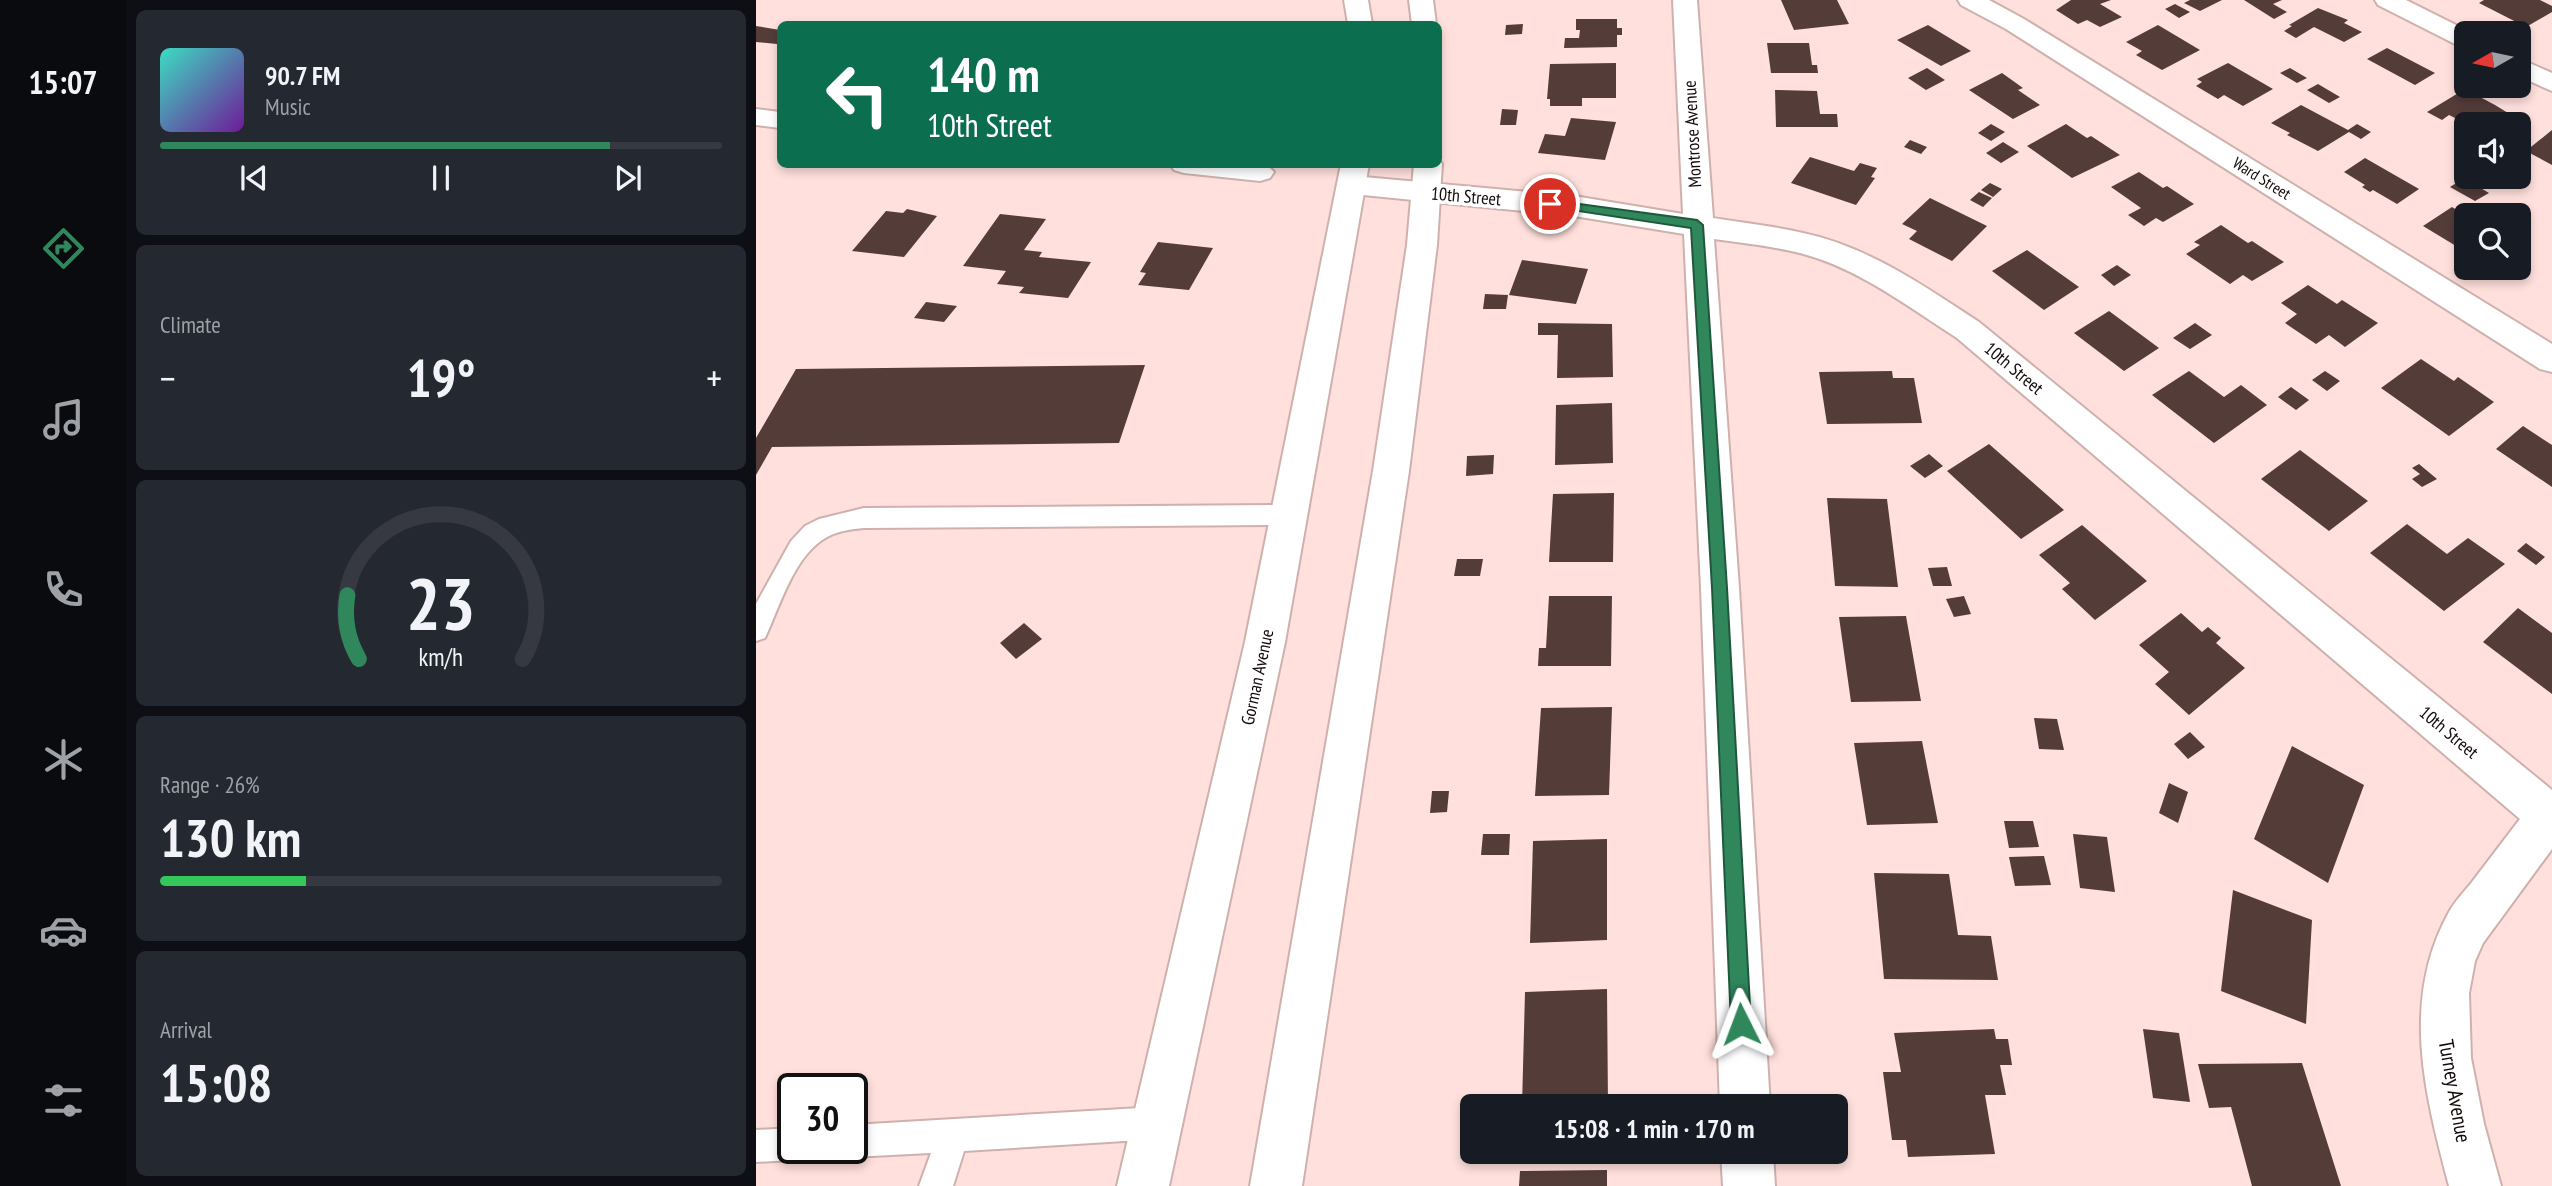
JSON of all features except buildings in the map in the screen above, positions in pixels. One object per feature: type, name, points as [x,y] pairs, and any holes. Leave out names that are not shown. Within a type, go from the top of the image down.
[{"type":"street","points":[[1356,0],[1360,21]]},
{"type":"street","points":[[1421,0],[1424,21]]},
{"type":"street","name":"Montrose Avenue","points":[[1685,0],[1720,588],[1744,1094]]},
{"type":"street","name":"Ward Street","points":[[1970,0],[2015,24],[2552,360]]},
{"type":"street","points":[[2387,0],[2454,34]]},
{"type":"street","points":[[2531,72],[2552,83]]},
{"type":"street","points":[[756,117],[777,120]]},
{"type":"street","points":[[1222,168],[1260,172]]},
{"type":"street","name":"10th Street","points":[[1354,175],[1428,178],[1574,206],[1802,243],[1885,276],[1968,330],[2551,817]]},
{"type":"street","name":"Gorman Avenue","points":[[1143,1186],[1265,642],[1354,175]]},
{"type":"street","points":[[1276,1186],[1391,471],[1428,178]]},
{"type":"street","name":"Turney Avenue","points":[[2475,1186],[2460,1132],[2446,1062],[2443,1019],[2451,968],[2464,931],[2551,817]]},
{"type":"street","points":[[1748,1164],[1749,1186]]},
{"type":"lane","points":[[756,630],[809,537],[841,521],[878,518],[1289,515]]},
{"type":"lane","points":[[868,1140],[1157,1123]]},
{"type":"lane","points":[[936,1186],[953,1135]]},
{"type":"lane","points":[[756,1146],[777,1145]]},
{"type":"route","points":[[1550,204],[1697,225],[1720,588],[1741,1024]]}]
